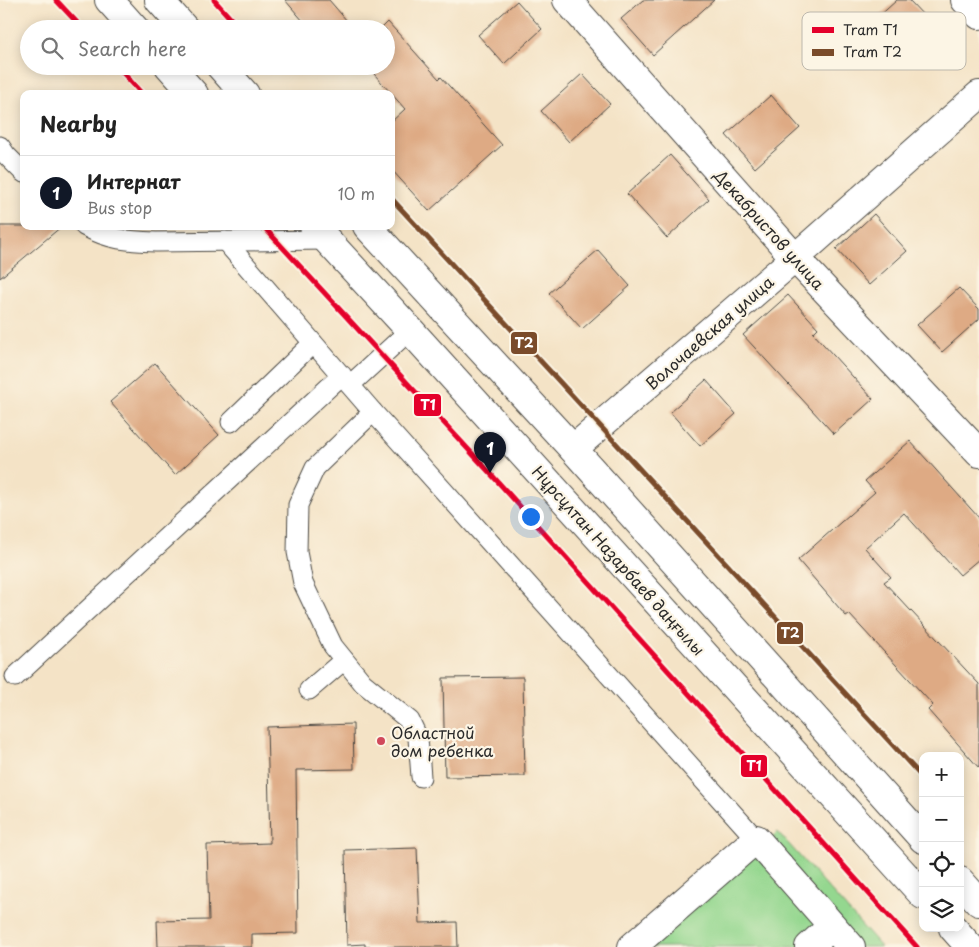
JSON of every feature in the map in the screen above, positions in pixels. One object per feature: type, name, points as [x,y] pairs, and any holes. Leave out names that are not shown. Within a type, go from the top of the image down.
[{"type":"main road","points":[[109,0],[127,20]]},
{"type":"main road","points":[[159,0],[177,20]]},
{"type":"main road","name":"Декабристов улица","points":[[567,0],[795,258],[979,453]]},
{"type":"main road","points":[[965,0],[979,15]]},
{"type":"main road","points":[[177,75],[190,90]]},
{"type":"main road","points":[[228,75],[241,90]]},
{"type":"main road","name":"Волочаевская улица","points":[[573,449],[795,258],[979,95]]},
{"type":"main road","points":[[372,230],[573,449],[919,835]]},
{"type":"main road","name":"Нұрсұлтан Назарбаев даңғылы","points":[[320,233],[919,891]]},
{"type":"main road","points":[[632,947],[756,839],[851,947]]},
{"type":"main road","points":[[964,885],[979,902]]},
{"type":"main road","points":[[809,947],[832,926]]},
{"type":"main road","points":[[957,932],[970,947]]},
{"type":"lane","points":[[0,146],[20,169]]},
{"type":"lane","points":[[92,230],[101,235],[128,241],[156,242],[225,241],[320,233]]},
{"type":"lane","points":[[225,241],[373,412],[756,839]]},
{"type":"lane","points":[[15,677],[346,380],[410,330]]},
{"type":"lane","points":[[231,422],[313,342]]},
{"type":"lane","points":[[373,412],[315,468],[298,505],[297,552],[304,583],[333,646],[363,683],[410,721],[418,738],[421,778]]},
{"type":"lane","points":[[309,690],[344,660]]},
{"type":"green space","points":[[778,832],[881,947],[645,947]]},
{"type":"building","points":[[285,0],[329,0],[346,20],[302,20]]},
{"type":"building","points":[[643,0],[714,0],[653,55],[621,19]]},
{"type":"building","points":[[897,0],[909,0],[920,12],[884,12]]},
{"type":"building","points":[[517,1],[542,29],[504,64],[478,35]]},
{"type":"building","points":[[395,30],[439,79],[441,77],[502,145],[429,211],[395,173],[395,118],[405,109],[395,98],[395,90],[388,90],[375,75],[395,75]]},
{"type":"building","points":[[582,74],[610,104],[569,142],[541,111]]},
{"type":"building","points":[[771,95],[800,128],[755,168],[726,135]]},
{"type":"building","points":[[670,155],[709,199],[667,238],[627,194]]},
{"type":"building","points":[[874,214],[907,251],[869,285],[836,249]]},
{"type":"building","points":[[0,226],[20,226],[20,230],[57,230],[0,278]]},
{"type":"building","points":[[598,250],[630,286],[582,329],[549,293]]},
{"type":"building","points":[[959,288],[979,309],[979,319],[942,352],[917,325]]},
{"type":"building","points":[[788,295],[818,328],[813,333],[873,399],[834,434],[743,335]]},
{"type":"building","points":[[155,363],[219,435],[175,475],[110,402]]},
{"type":"building","points":[[706,380],[736,414],[700,446],[670,412]]},
{"type":"building","points":[[910,441],[979,518],[979,559],[960,575],[904,513],[865,548],[891,577],[884,582],[979,684],[979,768],[928,710],[933,705],[849,614],[846,616],[798,560],[875,492],[865,481]]},
{"type":"building","points":[[523,677],[525,776],[445,777],[443,678]]},
{"type":"building","points":[[353,724],[354,769],[296,770],[298,933],[252,934],[252,947],[158,947],[157,921],[209,920],[207,845],[270,843],[267,727]]},
{"type":"building","points":[[417,848],[420,923],[457,922],[458,947],[365,947],[365,944],[347,945],[345,850]]},
{"type":"tram line","name":"T1","points":[[56,0],[75,20]]},
{"type":"tram line","name":"T1","points":[[214,0],[232,20]]},
{"type":"tram line","name":"T1","points":[[125,75],[138,90]]},
{"type":"tram line","name":"T2","points":[[395,202],[919,774]]},
{"type":"tram line","name":"T1","points":[[267,230],[490,473],[917,947]]},
{"type":"place","name":"Интернат","points":[[490,473]]},
{"type":"place","name":"Областной дом ребенка","points":[[381,741]]}]
